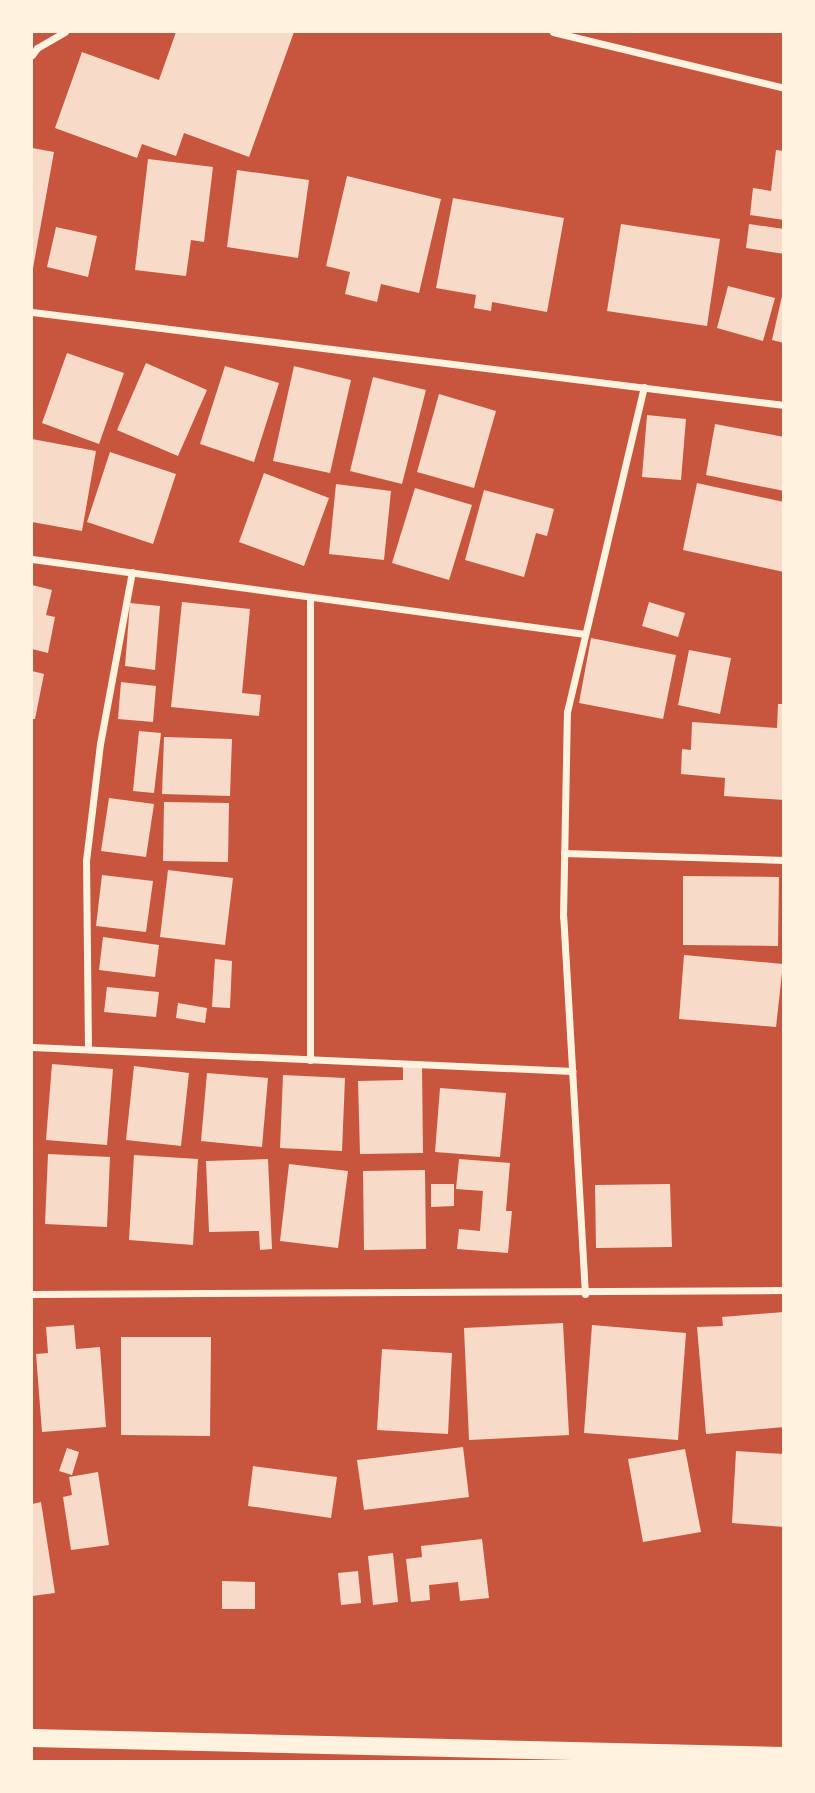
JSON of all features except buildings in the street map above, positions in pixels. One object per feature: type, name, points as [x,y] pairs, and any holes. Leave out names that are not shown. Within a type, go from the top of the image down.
[{"type":"main road","points":[[32,1738],[783,1756]]},
{"type":"street","points":[[32,55],[37,48],[65,32]]},
{"type":"street","points":[[553,32],[783,88]]},
{"type":"street","points":[[32,312],[783,405]]},
{"type":"street","points":[[585,1293],[563,917],[567,712],[645,387]]},
{"type":"street","points":[[32,559],[586,634]]},
{"type":"street","points":[[88,1049],[86,861],[100,744],[132,572]]},
{"type":"street","points":[[310,597],[310,1060]]},
{"type":"street","points":[[564,853],[783,860]]},
{"type":"street","points":[[32,1047],[572,1071]]},
{"type":"street","points":[[32,1294],[783,1290]]}]
